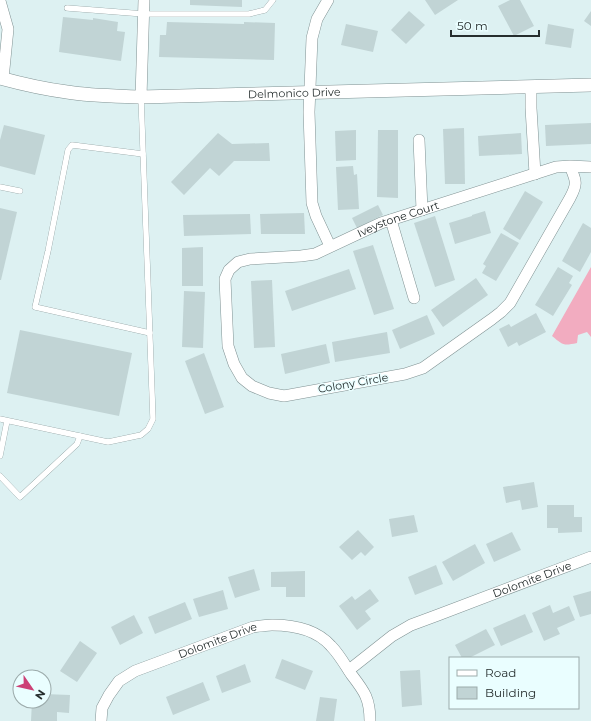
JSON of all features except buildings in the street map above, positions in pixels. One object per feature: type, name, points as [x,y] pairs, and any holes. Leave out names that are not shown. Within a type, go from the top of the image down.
[{"type":"street","points":[[141,97],[144,0]]},
{"type":"street","points":[[328,0],[317,19],[312,38],[309,112],[312,203],[316,216],[330,246]]},
{"type":"street","points":[[0,2],[8,29],[1,79]]},
{"type":"street","name":"Delmonico Drive","points":[[1,79],[68,92],[108,96],[141,97],[591,86]]},
{"type":"street","points":[[531,87],[535,174]]},
{"type":"street","points":[[419,140],[422,210]]},
{"type":"street","name":"Colony Circle","points":[[330,246],[315,254],[250,259],[238,262],[229,270],[225,279],[228,346],[234,364],[242,378],[252,386],[269,393],[284,396],[405,374],[423,368],[492,319],[510,303],[575,189],[575,180],[570,166]]},
{"type":"street","name":"Iveystone Court","points":[[330,246],[381,223],[556,167],[591,167]]},
{"type":"street","points":[[391,220],[414,298]]},
{"type":"street","name":"Dolomite Drive","points":[[348,670],[392,636],[411,625],[591,557]]},
{"type":"street","name":"Dolomite Drive","points":[[101,721],[102,708],[108,695],[119,681],[135,671],[254,627],[272,625],[292,626],[322,637],[331,646],[366,695],[370,707],[370,721]]},
{"type":"lane","points":[[67,8],[144,14],[249,14],[264,10],[273,0]]},
{"type":"lane","points":[[0,419],[108,442],[141,435],[148,429],[153,419],[141,97]]},
{"type":"lane","points":[[144,154],[72,145],[68,150],[48,251],[35,307],[150,333]]},
{"type":"lane","points":[[0,187],[20,191]]},
{"type":"lane","points":[[0,456],[7,421]]},
{"type":"lane","points":[[0,476],[20,497],[77,444],[80,436]]},
{"type":"shaded area","points":[[591,267],[591,337],[587,332],[578,335],[577,343],[563,344],[552,336]]}]
